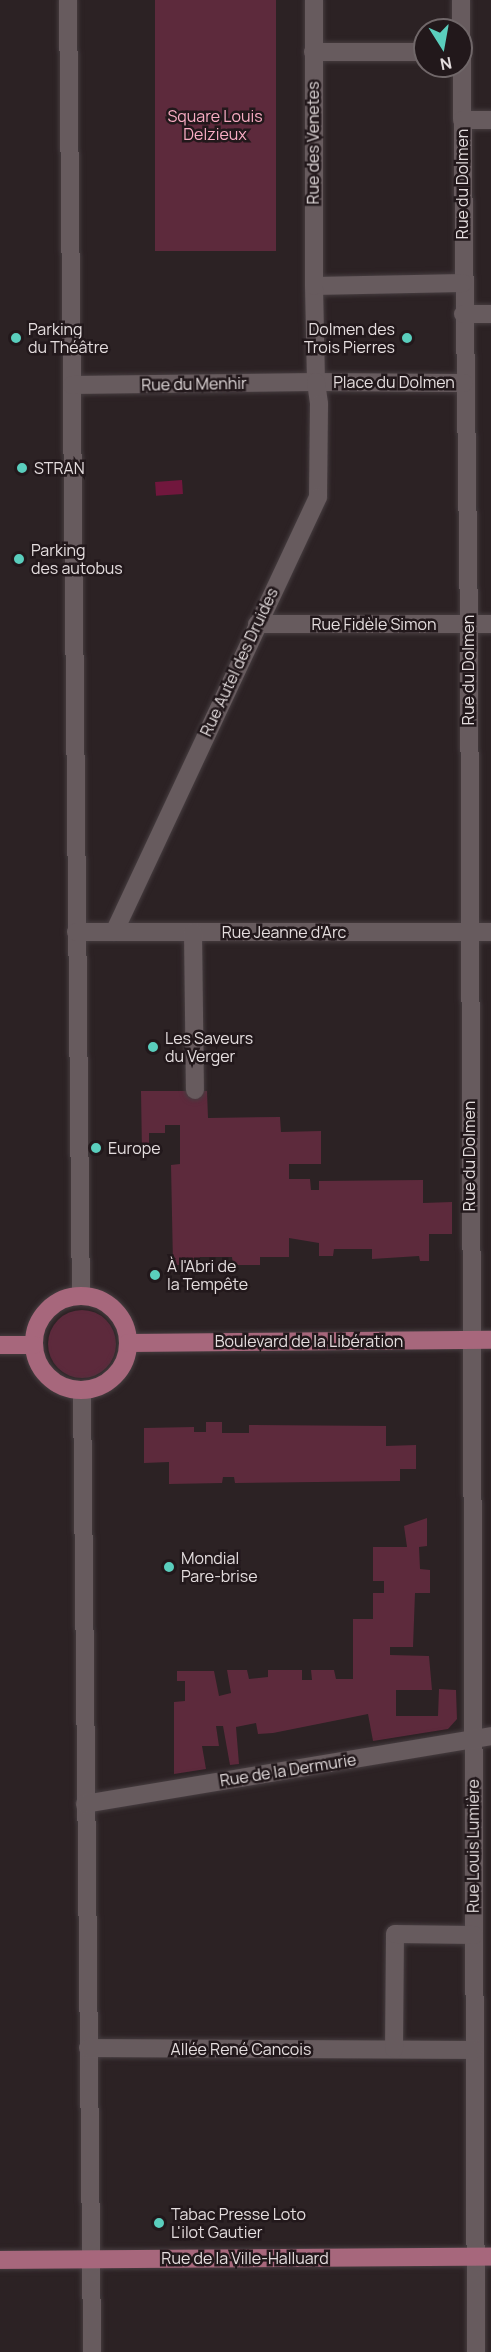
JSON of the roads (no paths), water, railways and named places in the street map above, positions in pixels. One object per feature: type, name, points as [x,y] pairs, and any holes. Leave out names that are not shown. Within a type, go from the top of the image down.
[{"type":"main road","points":[[81,1296],[108,1305],[126,1329],[128,1343],[122,1364],[109,1380],[82,1390],[54,1382],[36,1359],[34,1345],[39,1321],[47,1311],[57,1302],[81,1296]]},
{"type":"main road","name":"Boulevard de la Libération","points":[[128,1343],[491,1340]]},
{"type":"main road","points":[[0,1345],[34,1345]]},
{"type":"main road","name":"Rue de la Ville-Halluard","points":[[0,2260],[483,2257]]},
{"type":"street","name":"Rue des Venetes","points":[[314,0],[314,286]]},
{"type":"street","name":"Rue du Dolmen","points":[[461,0],[461,18]]},
{"type":"street","points":[[68,2],[81,1296]]},
{"type":"street","points":[[313,52],[413,52]]},
{"type":"street","name":"Rue du Dolmen","points":[[461,78],[469,624],[467,932],[471,1340]]},
{"type":"street","points":[[462,120],[491,120]]},
{"type":"street","points":[[314,286],[463,283]]},
{"type":"street","name":"Place du Dolmen","points":[[314,286],[316,382],[464,382]]},
{"type":"street","points":[[463,314],[491,314]]},
{"type":"street","name":"Rue du Menhir","points":[[72,385],[316,382]]},
{"type":"street","name":"Rue Autel des Druides","points":[[114,932],[318,497],[316,382]]},
{"type":"street","name":"Rue Fidèle Simon","points":[[257,624],[491,624]]},
{"type":"street","points":[[193,932],[195,1090]]},
{"type":"street","name":"Rue Jeanne d'Arc","points":[[76,933],[491,932]]},
{"type":"street","name":"Rue Louis Lumière","points":[[471,1340],[482,1737],[479,1929],[474,2050],[483,2257],[476,2352]]},
{"type":"street","points":[[82,1390],[92,2352]]},
{"type":"street","name":"Rue de la Dermurie","points":[[85,1804],[482,1737]]},
{"type":"street","points":[[394,2049],[395,1934],[479,1929]]},
{"type":"street","name":"Allée René Cancois","points":[[88,2048],[474,2050]]},
{"type":"place","name":"Parking du Théâtre","points":[[16,338]]},
{"type":"place","name":"Dolmen des Trois Pierres","points":[[407,338]]},
{"type":"place","name":"STRAN","points":[[22,468]]},
{"type":"place","name":"Parking des autobus","points":[[19,559]]},
{"type":"place","name":"Les Saveurs du Verger","points":[[153,1047]]},
{"type":"place","name":"Europe","points":[[96,1148]]},
{"type":"place","name":"À l'Abri de la Tempête","points":[[155,1275]]},
{"type":"place","name":"Mondial Pare-brise","points":[[169,1567]]},
{"type":"place","name":"Tabac Presse Loto L'ilot Gautier","points":[[159,2223]]},
{"type":"park label","name":"Square Louis Delzieux","points":[[215,125]]}]
